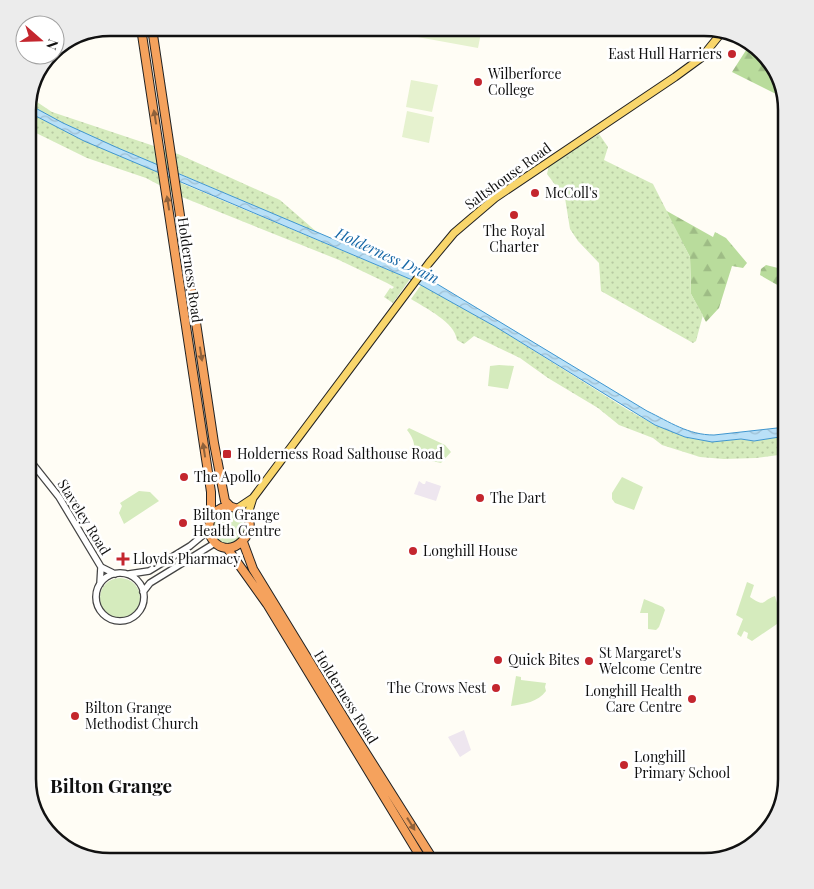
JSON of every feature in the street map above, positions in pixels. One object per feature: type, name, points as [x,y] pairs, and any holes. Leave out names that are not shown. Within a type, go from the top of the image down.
[{"type":"highway","name":"Holderness Road","points":[[142,36],[211,492],[211,516]]},
{"type":"highway","name":"Holderness Road","points":[[153,36],[214,443],[225,501],[234,507]]},
{"type":"highway","points":[[234,507],[247,517],[249,533],[243,542],[235,547],[227,548],[215,543],[208,531],[211,516],[222,508],[234,507]]},
{"type":"highway","name":"Holderness Road","points":[[243,542],[258,578],[428,853]]},
{"type":"highway","name":"Holderness Road","points":[[227,548],[267,604],[418,853]]},
{"type":"main road","name":"Saltshouse Road","points":[[247,517],[254,498],[410,288],[454,232],[495,198],[701,58],[717,38]]},
{"type":"main road","name":"Saltshouse Road","points":[[234,507],[254,498]]},
{"type":"street","name":"Staveley Road","points":[[36,468],[59,497],[101,567],[115,574]]},
{"type":"street","points":[[129,574],[139,583],[143,592],[144,601],[141,610],[128,620],[117,621],[107,618],[99,610],[96,597],[100,584],[115,574],[149,571],[190,546],[208,531]]},
{"type":"street","points":[[143,592],[150,583],[215,543]]},
{"type":"street","name":"Staveley Road","points":[[100,584],[101,567]]},
{"type":"shaded area","points":[[419,481],[423,484],[426,481],[441,486],[436,501],[414,494]]},
{"type":"shaded area","points":[[464,730],[471,750],[460,757],[448,737]]},
{"type":"green space","points":[[412,36],[480,36],[478,48]]},
{"type":"green space","points":[[746,50],[768,73],[776,94],[732,72]]},
{"type":"green space","points":[[411,80],[438,85],[432,112],[406,107]]},
{"type":"green space","points":[[37,102],[52,112],[178,154],[280,200],[318,233],[180,174],[181,183],[410,279],[393,303],[384,297],[390,288],[394,287],[339,260],[182,197],[146,178],[87,158],[36,133]]},
{"type":"green space","points":[[407,111],[434,117],[429,143],[402,137]]},
{"type":"green space","points":[[599,134],[608,147],[604,160],[653,184],[690,257],[691,294],[703,315],[696,341],[693,343],[601,291],[599,263],[578,241],[570,229],[565,198],[547,174],[549,165]]},
{"type":"green space","points":[[665,210],[713,237],[715,232],[726,238],[747,263],[743,268],[732,266],[719,308],[706,322],[691,294],[690,257]]},
{"type":"green space","points":[[766,265],[778,268],[778,285],[760,275],[761,269]]},
{"type":"green space","points":[[421,285],[496,327],[655,425],[685,437],[712,442],[741,439],[754,441],[778,437],[778,455],[724,459],[700,457],[662,445],[653,438],[619,425],[598,408],[548,378],[520,358],[474,336],[464,344],[457,340],[455,333],[445,321],[411,299]]},
{"type":"green space","points":[[490,366],[514,366],[508,389],[488,386]]},
{"type":"green space","points":[[409,428],[445,445],[451,452],[441,463],[413,457],[414,446],[407,430]]},
{"type":"green space","points":[[622,477],[643,487],[634,510],[615,503],[612,499],[612,493]]},
{"type":"green space","points":[[139,491],[150,492],[159,501],[124,524],[119,513],[122,506],[120,503]]},
{"type":"green space","points":[[229,510],[236,511],[241,515],[245,520],[245,534],[241,539],[236,543],[229,544],[222,543],[217,539],[213,534],[212,527],[213,520],[217,515],[222,511]]},
{"type":"green space","points":[[124,578],[131,581],[137,587],[140,598],[139,606],[131,615],[124,618],[116,618],[109,615],[101,606],[100,594],[103,587],[112,579]]},
{"type":"green space","points":[[747,582],[754,585],[750,597],[761,603],[775,596],[778,606],[777,624],[752,641],[747,638],[748,633],[744,631],[741,637],[737,634],[743,619],[736,615]]},
{"type":"green space","points":[[644,599],[663,607],[665,610],[659,627],[656,630],[648,629],[648,613],[640,613]]},
{"type":"green space","points":[[516,676],[521,677],[521,680],[546,683],[546,691],[535,700],[511,706]]},
{"type":"water","points":[[36,108],[118,148],[378,258],[419,273],[647,411],[679,427],[696,433],[714,435],[778,428],[778,437],[754,441],[741,439],[712,442],[685,437],[655,425],[496,327],[410,279],[84,141],[36,116]]},
{"type":"place","name":"East Hull Harriers","points":[[732,54]]},
{"type":"place","name":"Wilberforce College","points":[[478,82]]},
{"type":"place","name":"McColl's","points":[[535,193]]},
{"type":"place","name":"The Royal Charter","points":[[514,215]]},
{"type":"place","name":"Holderness Road Salthouse Road","points":[[227,454]]},
{"type":"place","name":"The Apollo","points":[[184,477]]},
{"type":"place","name":"The Dart","points":[[480,498]]},
{"type":"place","name":"Bilton Grange Health Centre","points":[[183,523]]},
{"type":"place","name":"Longhill House","points":[[413,551]]},
{"type":"place","name":"Lloyds Pharmacy","points":[[123,559]]},
{"type":"place","name":"Quick Bites","points":[[498,660]]},
{"type":"place","name":"St Margaret's Welcome Centre","points":[[589,661]]},
{"type":"place","name":"The Crows Nest","points":[[496,688]]},
{"type":"place","name":"Longhill Health Care Centre","points":[[692,699]]},
{"type":"place","name":"Bilton Grange Methodist Church","points":[[75,716]]},
{"type":"place","name":"Longhill Primary School","points":[[624,765]]},
{"type":"district","name":"Bilton Grange","points":[[111,786]]},
{"type":"water label","name":"Holderness Drain","points":[[387,256]]}]
